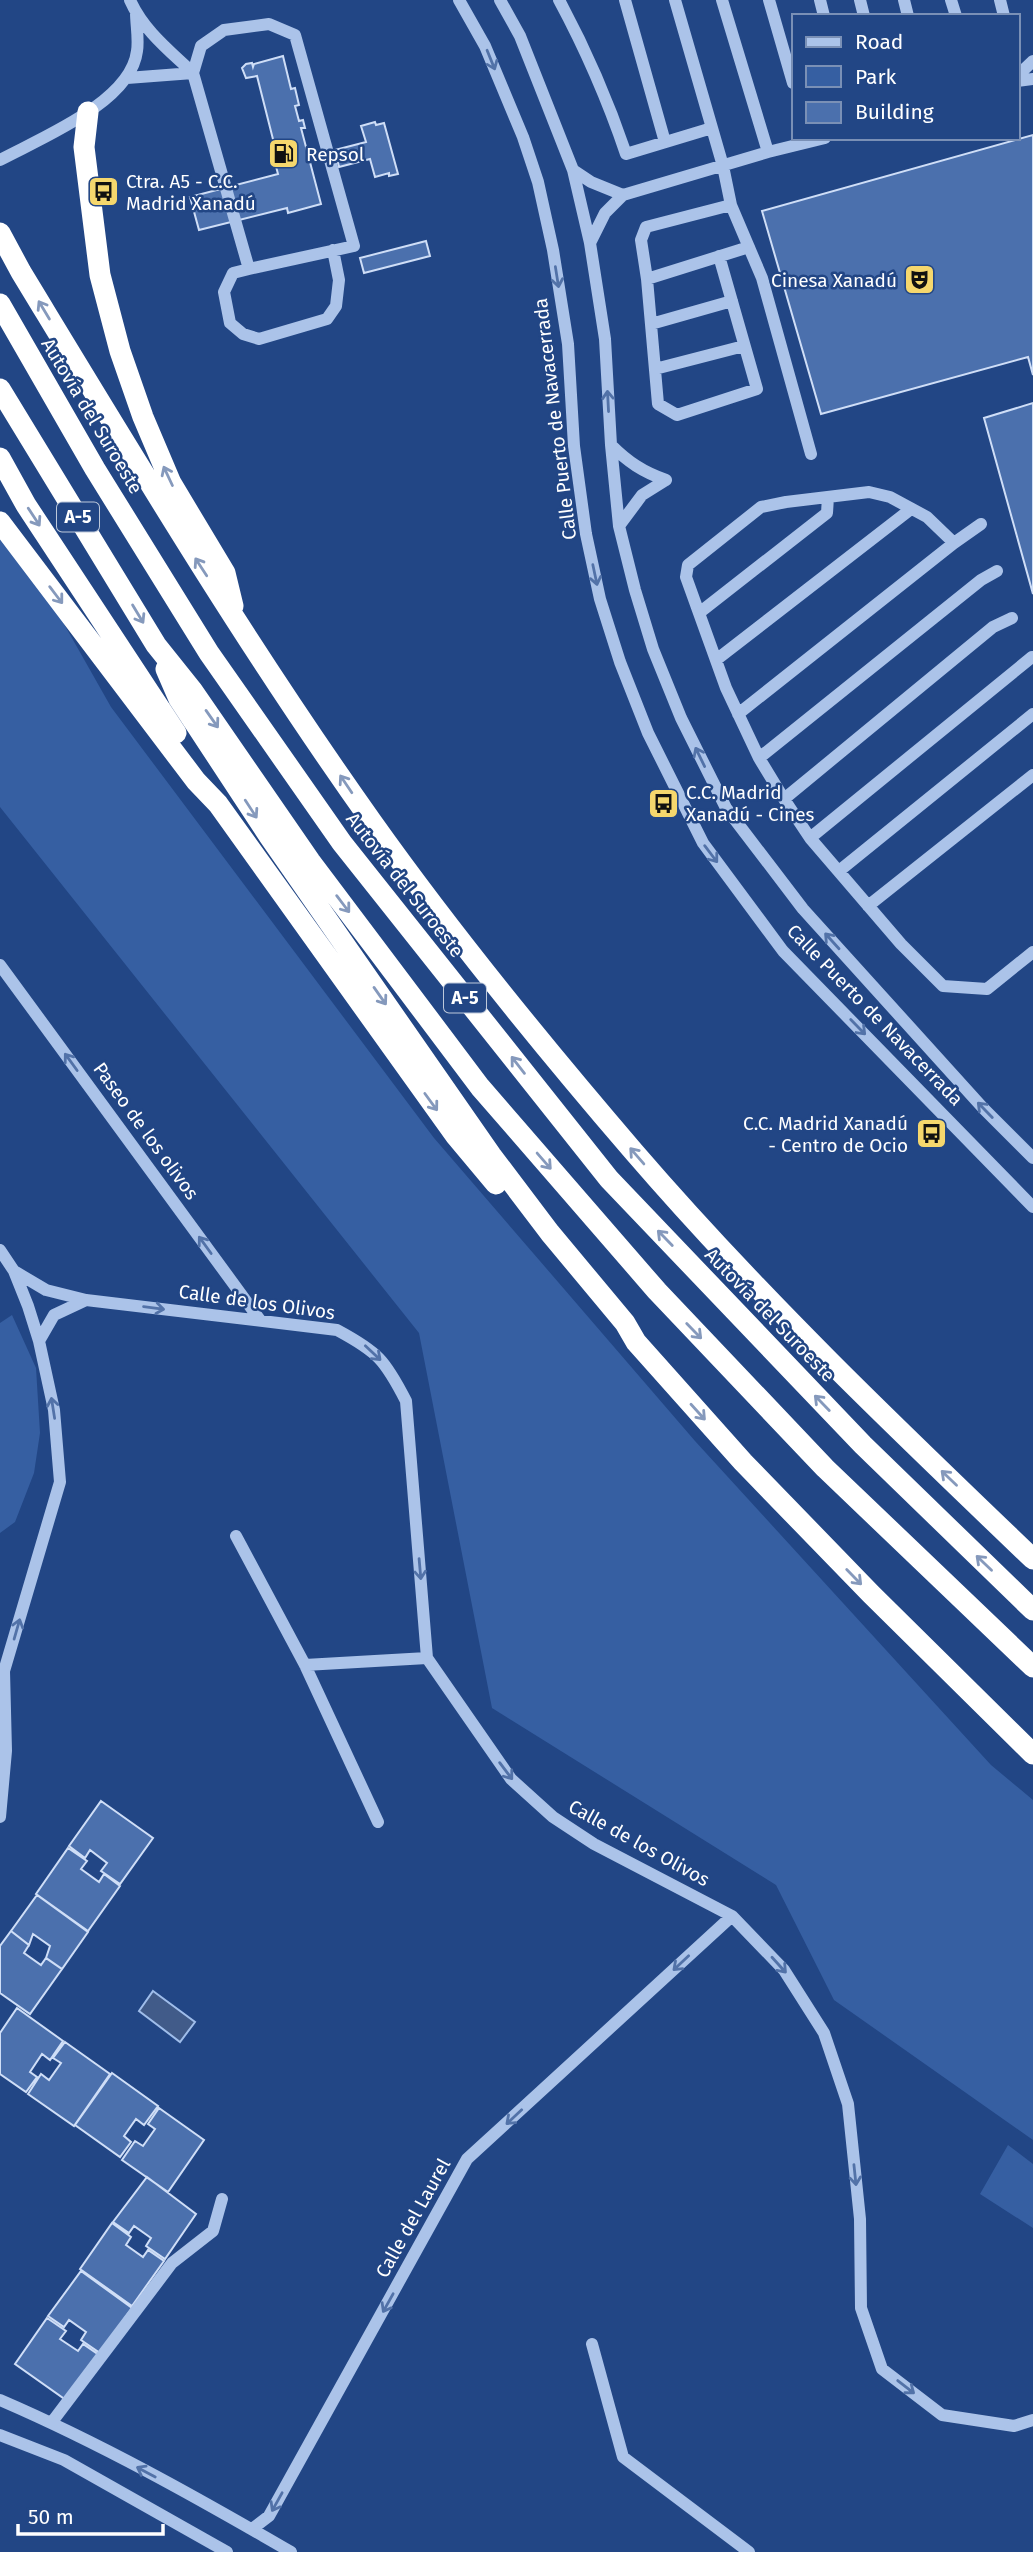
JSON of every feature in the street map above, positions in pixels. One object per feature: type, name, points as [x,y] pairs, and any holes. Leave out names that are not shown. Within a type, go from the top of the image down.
[{"type":"highway","points":[[88,112],[84,147],[100,275],[120,351],[143,417],[171,483],[225,573],[238,625]]},
{"type":"highway","points":[[0,233],[21,272],[238,625],[373,823],[491,978],[635,1153],[722,1249],[886,1418],[1033,1559]]},
{"type":"highway","name":"Autovía del Suroeste","points":[[0,304],[95,468],[209,653],[342,843],[385,898],[609,1179],[863,1445],[1033,1610]]},
{"type":"highway","name":"A-5","points":[[0,389],[156,645],[191,690],[310,861],[489,1097],[657,1291],[797,1439],[1033,1667]]},
{"type":"highway","points":[[0,458],[26,505],[204,775],[218,804]]},
{"type":"highway","points":[[0,522],[196,781],[218,804],[455,1135],[618,1329],[636,1342],[779,1500],[1033,1754]]},
{"type":"highway","points":[[156,645],[179,699],[277,847],[491,1155],[550,1233],[625,1323],[636,1342]]},
{"type":"street","name":"Calle Puerto de Navacerrada","points":[[458,0],[485,46],[523,137],[538,182],[553,250],[568,344],[574,446],[586,534],[600,599],[620,662],[648,733],[703,843],[783,951],[1033,1206]]},
{"type":"street","name":"Calle Puerto de Navacerrada","points":[[500,0],[520,36],[573,170],[590,243],[605,339],[619,526],[653,649],[681,718],[726,808],[803,909],[983,1108],[1033,1158]]},
{"type":"street","points":[[559,0],[602,90],[626,154],[712,128]]},
{"type":"street","points":[[625,0],[665,142]]},
{"type":"street","points":[[675,0],[723,166],[731,205],[762,278],[811,454]]},
{"type":"street","points":[[722,0],[768,152]]},
{"type":"street","points":[[769,0],[792,80]]},
{"type":"street","points":[[133,6],[160,43],[193,73],[249,269]]},
{"type":"street","points":[[0,160],[88,112],[111,96],[127,78],[137,52],[133,6]]},
{"type":"street","points":[[193,73],[201,46],[224,30],[269,24],[295,35],[354,246],[333,250],[233,273],[224,292],[230,323],[243,334],[259,339],[327,319],[336,306],[339,280],[333,250]]},
{"type":"street","points":[[1019,72],[1033,61]]},
{"type":"street","points":[[127,78],[193,73]]},
{"type":"street","points":[[590,243],[605,213],[623,195],[809,140]]},
{"type":"street","points":[[573,170],[591,182],[623,195]]},
{"type":"street","points":[[719,256],[757,389],[677,415],[659,404],[641,240],[646,227],[731,205]]},
{"type":"street","points":[[647,279],[749,247]]},
{"type":"street","points":[[651,324],[732,301]]},
{"type":"street","points":[[655,369],[744,346]]},
{"type":"street","points":[[611,445],[643,472],[666,480],[642,495],[619,526]]},
{"type":"street","points":[[954,543],[927,517],[890,497],[869,492],[828,497],[761,507],[688,565],[686,577],[716,660],[759,758],[810,838],[901,944],[943,986],[988,989],[1033,952]]},
{"type":"street","points":[[699,613],[827,513],[828,497]]},
{"type":"street","points":[[716,660],[911,509]]},
{"type":"street","points":[[738,714],[981,524]]},
{"type":"street","points":[[759,758],[981,580],[997,572]]},
{"type":"street","points":[[784,799],[993,627],[1012,618]]},
{"type":"street","points":[[810,838],[1032,657]]},
{"type":"street","points":[[839,871],[1033,714]]},
{"type":"street","points":[[868,906],[1033,775]]},
{"type":"street","name":"Paseo de los olivos","points":[[0,965],[260,1320]]},
{"type":"street","points":[[0,1250],[14,1271],[39,1341],[54,1410],[60,1482],[4,1671],[6,1751],[0,1817]]},
{"type":"street","name":"Calle de los Olivos","points":[[14,1271],[46,1290],[86,1300],[337,1330],[368,1346],[390,1369],[406,1401],[427,1658],[511,1779],[553,1817],[594,1844],[732,1916],[784,1970],[824,2033],[848,2104],[860,2219],[861,2308],[882,2369],[942,2416],[1014,2426],[1033,2420]]},
{"type":"street","points":[[39,1341],[54,1315],[86,1300]]},
{"type":"street","points":[[236,1536],[305,1665],[378,1822]]},
{"type":"street","points":[[305,1665],[427,1658]]},
{"type":"street","name":"Calle del Laurel","points":[[252,2529],[269,2516],[467,2160],[732,1916]]},
{"type":"street","points":[[52,2422],[172,2263],[213,2231],[222,2199]]},
{"type":"street","points":[[592,2344],[623,2457],[749,2552]]},
{"type":"street","points":[[0,2400],[52,2422],[291,2552]]},
{"type":"street","points":[[0,2435],[64,2460],[227,2552]]},
{"type":"green space","points":[[0,511],[111,707],[434,1138],[695,1441],[991,1765],[1033,1800],[1033,2140],[834,2000],[776,1885],[492,1708],[419,1333],[0,807]]},
{"type":"green space","points":[[12,1315],[36,1368],[40,1433],[34,1473],[15,1522],[0,1533],[0,1323]]},
{"type":"green space","points":[[1008,2145],[1033,2164],[1033,2228],[980,2194]]},
{"type":"shaded area","points":[[153,1991],[195,2022],[180,2042],[139,2011]]},
{"type":"building","points":[[283,56],[291,89],[295,88],[299,105],[295,106],[299,121],[303,120],[305,128],[301,128],[321,204],[288,213],[287,208],[199,230],[190,197],[278,174],[274,159],[278,159],[257,76],[246,78],[242,68],[246,64],[252,63],[253,67],[254,64]]},
{"type":"building","points":[[375,122],[376,125],[384,123],[398,174],[389,176],[389,173],[375,177],[370,159],[339,167],[335,150],[366,142],[361,126]]},
{"type":"building","points":[[1033,135],[1033,375],[1028,357],[821,414],[762,211]]},
{"type":"building","points":[[426,241],[430,256],[364,273],[360,258]]},
{"type":"building","points":[[1033,403],[1033,594],[984,418]]},
{"type":"building","points":[[101,1801],[153,1838],[120,1884],[101,1871],[107,1863],[90,1850],[85,1858],[69,1846]]},
{"type":"building","points":[[68,1848],[87,1861],[81,1869],[99,1882],[104,1874],[120,1886],[88,1931],[36,1894]]},
{"type":"building","points":[[37,1895],[88,1932],[62,1969],[46,1958],[50,1946],[33,1934],[29,1945],[11,1931]]},
{"type":"building","points":[[11,1931],[29,1945],[24,1953],[41,1965],[46,1958],[62,1969],[30,2014],[0,1993],[0,1946]]},
{"type":"building","points":[[17,2008],[63,2041],[50,2060],[42,2054],[30,2072],[37,2077],[26,2092],[0,2074],[0,2033]]},
{"type":"building","points":[[65,2042],[110,2074],[74,2126],[28,2094],[41,2074],[49,2080],[61,2063],[53,2058]]},
{"type":"building","points":[[112,2073],[158,2106],[144,2125],[136,2119],[124,2136],[131,2142],[120,2157],[75,2125]]},
{"type":"building","points":[[159,2108],[204,2140],[168,2192],[122,2160],[135,2141],[143,2146],[155,2129],[148,2124]]},
{"type":"building","points":[[147,2177],[196,2214],[165,2259],[146,2246],[151,2238],[134,2226],[129,2233],[113,2222]]},
{"type":"building","points":[[112,2223],[131,2237],[126,2245],[143,2257],[148,2250],[164,2261],[132,2306],[80,2269]]},
{"type":"building","points":[[81,2271],[132,2308],[100,2353],[81,2340],[86,2332],[69,2320],[64,2327],[48,2316]]},
{"type":"building","points":[[47,2318],[66,2331],[60,2339],[78,2351],[83,2344],[99,2355],[66,2400],[15,2364]]},
{"type":"place","name":"Repsol","points":[[283,154]]},
{"type":"place","name":"Ctra. A5 - C.C. Madrid Xanadú","points":[[103,192]]},
{"type":"place","name":"Cinesa Xanadú","points":[[920,280]]},
{"type":"place","name":"C.C. Madrid Xanadú - Cines","points":[[663,803]]},
{"type":"place","name":"C.C. Madrid Xanadú - Centro de Ocio","points":[[931,1134]]}]
